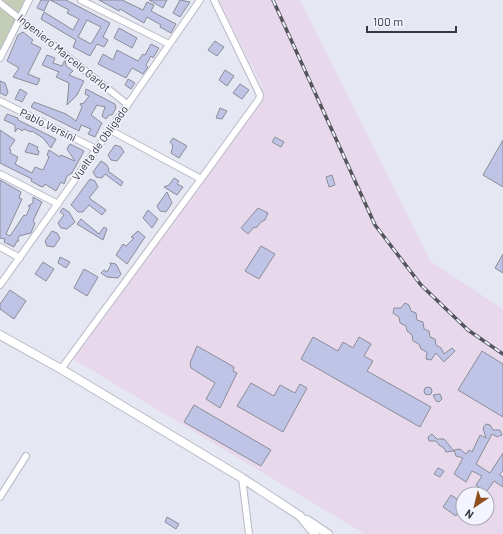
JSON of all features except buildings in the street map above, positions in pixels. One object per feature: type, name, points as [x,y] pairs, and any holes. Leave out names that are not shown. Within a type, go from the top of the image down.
[{"type":"main road","points":[[0,335],[61,369],[242,478],[328,534]]},
{"type":"main road","points":[[300,516],[315,534]]},
{"type":"street","points":[[0,58],[29,0]]},
{"type":"street","points":[[81,0],[169,44]]},
{"type":"street","name":"Vuelta de Obligado","points":[[0,285],[200,0]]},
{"type":"street","points":[[61,369],[259,100],[260,95],[214,0]]},
{"type":"street","name":"Ingeniero Marcelo Garlot","points":[[0,3],[127,104]]},
{"type":"street","name":"Pablo Versini","points":[[0,101],[96,149]]},
{"type":"street","points":[[110,130],[201,179]]},
{"type":"street","points":[[0,174],[58,204]]},
{"type":"street","points":[[0,247],[20,258]]},
{"type":"street","points":[[0,497],[26,456]]},
{"type":"street","points":[[242,478],[249,534]]},
{"type":"shaded area","points":[[218,0],[300,0],[430,261],[503,309],[503,534],[365,534],[66,355],[263,88]]},
{"type":"green space","points":[[2,0],[25,0],[19,13]]},
{"type":"green space","points":[[0,8],[17,20],[0,51]]},
{"type":"railway","points":[[273,0],[375,225],[421,285],[468,330],[503,354]]}]
